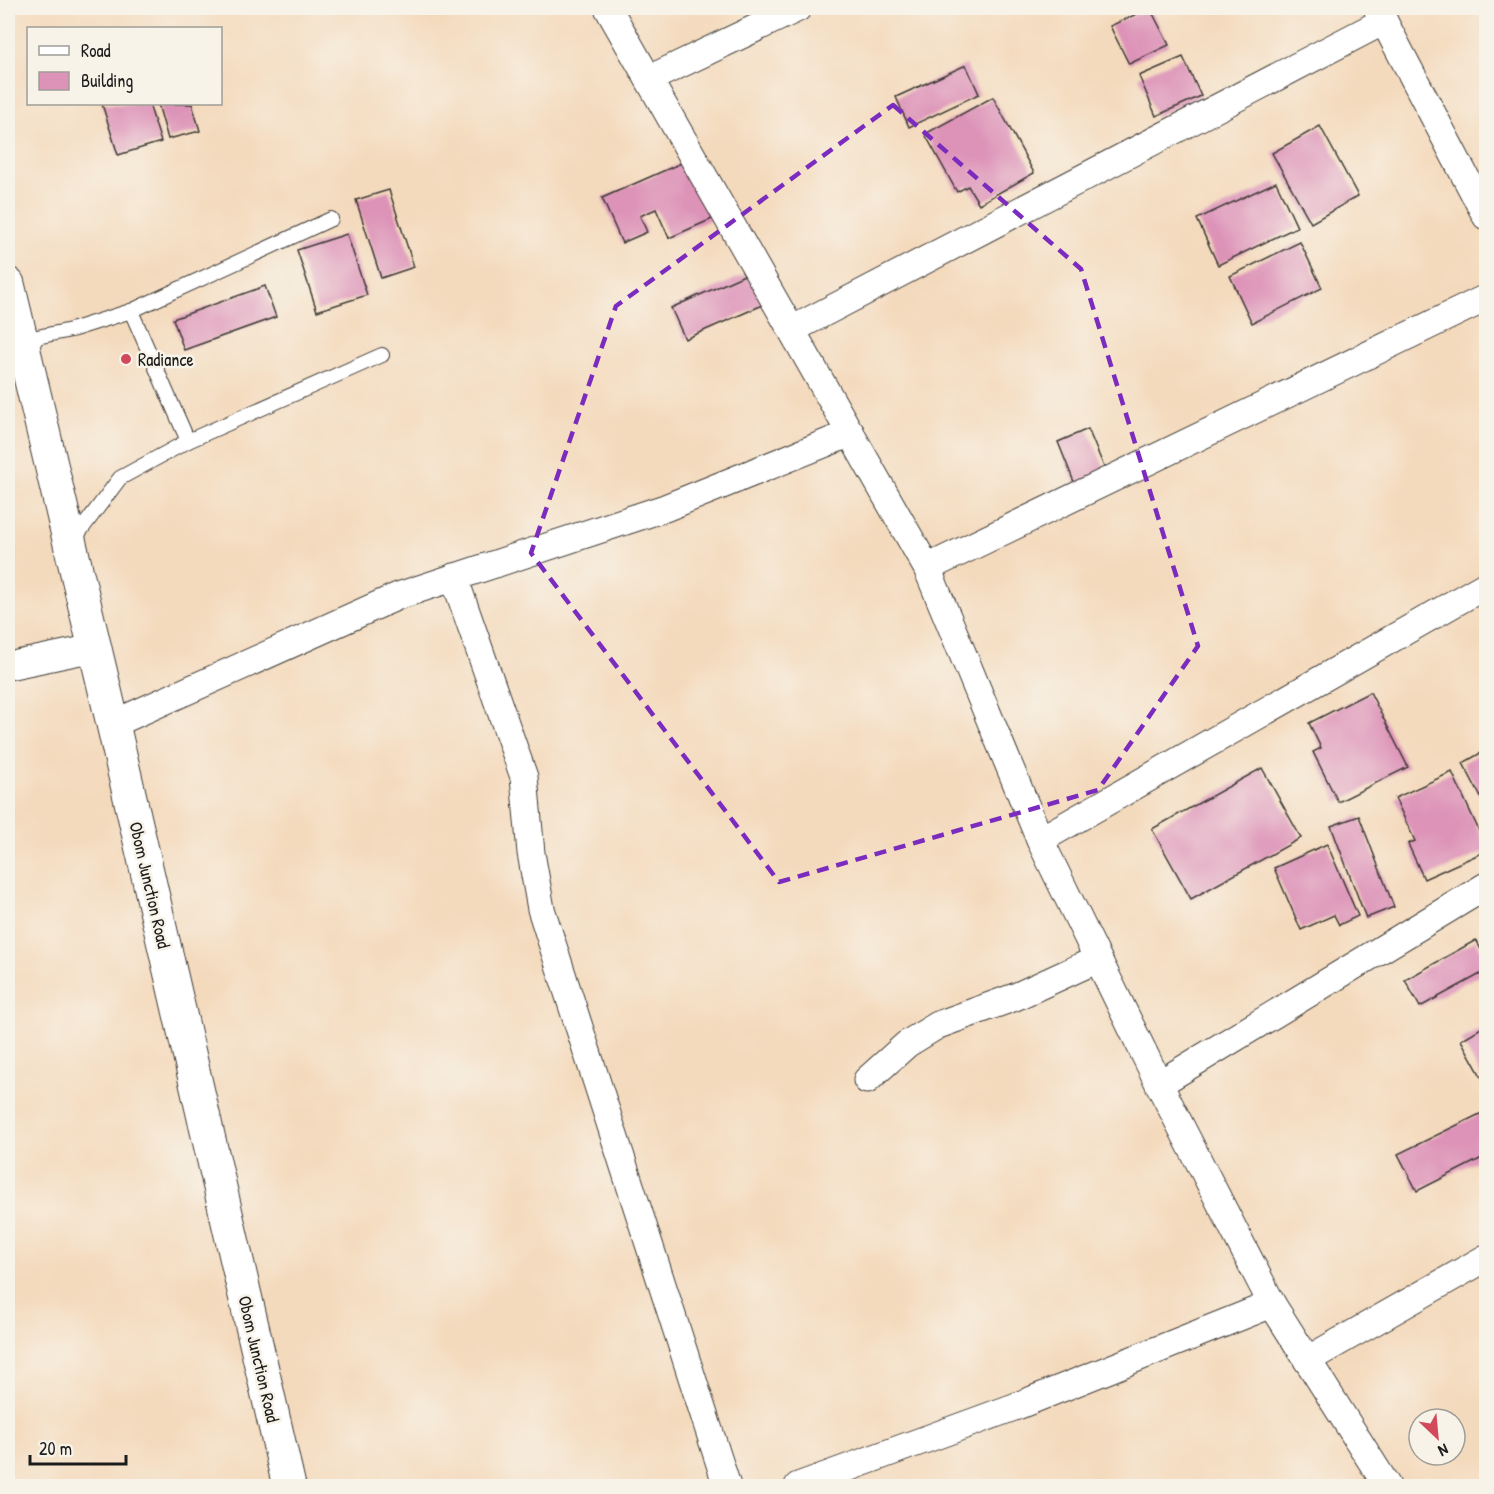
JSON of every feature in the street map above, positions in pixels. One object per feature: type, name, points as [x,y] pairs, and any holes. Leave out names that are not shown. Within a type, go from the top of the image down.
[{"type":"main road","name":"Obom Junction Road","points":[[8,284],[12,318],[25,358],[114,724],[289,1486]]},
{"type":"street","points":[[608,8],[793,329],[927,568],[1040,840],[1160,1084],[1272,1304],[1387,1486]]},
{"type":"street","points":[[649,79],[798,8]]},
{"type":"street","points":[[793,329],[1380,14],[1486,216]]},
{"type":"street","points":[[927,568],[1486,298]]},
{"type":"street","points":[[114,724],[398,596],[665,508],[851,433]]},
{"type":"street","points":[[454,577],[525,777],[531,853],[541,909],[727,1486]]},
{"type":"street","points":[[1040,840],[1486,585]]},
{"type":"street","points":[[8,666],[94,648]]},
{"type":"street","points":[[1160,1084],[1486,886]]},
{"type":"street","points":[[867,1080],[907,1044],[938,1025],[1015,997],[1098,959]]},
{"type":"street","points":[[1307,1360],[1486,1258]]},
{"type":"street","points":[[798,1486],[1017,1406],[1272,1304]]},
{"type":"lane","points":[[25,358],[37,337],[71,330],[131,311],[331,219]]},
{"type":"lane","points":[[131,311],[188,441]]},
{"type":"lane","points":[[70,545],[120,478],[188,441],[382,355]]},
{"type":"highlighted area","points":[[893,105],[1081,269],[1198,646],[1098,790],[779,882],[531,553],[616,306]]},
{"type":"building","points":[[1150,8],[1169,45],[1129,64],[1110,26]]},
{"type":"building","points":[[1183,57],[1201,96],[1156,116],[1139,76]]},
{"type":"building","points":[[966,65],[979,94],[909,127],[896,97]]},
{"type":"building","points":[[993,97],[1034,173],[979,204],[968,186],[957,192],[925,134]]},
{"type":"building","points":[[102,105],[149,105],[161,142],[118,155]]},
{"type":"building","points":[[158,105],[192,105],[200,131],[168,139]]},
{"type":"building","points":[[1320,126],[1358,196],[1311,223],[1272,153]]},
{"type":"building","points":[[686,161],[712,219],[669,238],[656,209],[640,216],[647,232],[622,243],[602,198]]},
{"type":"building","points":[[1276,182],[1297,227],[1218,265],[1197,219]]},
{"type":"building","points":[[389,190],[414,267],[381,278],[356,200]]},
{"type":"building","points":[[347,234],[367,295],[317,311],[297,250]]},
{"type":"building","points":[[1300,242],[1322,288],[1252,323],[1230,276]]},
{"type":"building","points":[[751,272],[765,304],[685,339],[671,308]]},
{"type":"building","points":[[265,286],[276,317],[184,350],[173,319]]},
{"type":"building","points":[[1088,429],[1107,474],[1076,487],[1058,442]]},
{"type":"building","points":[[1370,692],[1408,767],[1338,802],[1313,752],[1321,748],[1309,723]]},
{"type":"building","points":[[1486,750],[1486,807],[1463,763]]},
{"type":"building","points":[[1262,768],[1301,838],[1191,899],[1152,829]]},
{"type":"building","points":[[1452,772],[1486,846],[1486,851],[1424,879],[1408,844],[1415,841],[1395,798]]},
{"type":"building","points":[[1359,816],[1394,907],[1366,918],[1331,826]]},
{"type":"building","points":[[1327,844],[1358,916],[1339,925],[1334,915],[1301,930],[1274,868]]},
{"type":"building","points":[[1476,940],[1486,959],[1486,971],[1420,1007],[1405,980]]},
{"type":"building","points":[[1486,1025],[1486,1085],[1461,1040]]},
{"type":"building","points":[[1486,1111],[1486,1156],[1417,1191],[1398,1154]]},
{"type":"place","name":"Radiance","points":[[126,359]]}]
